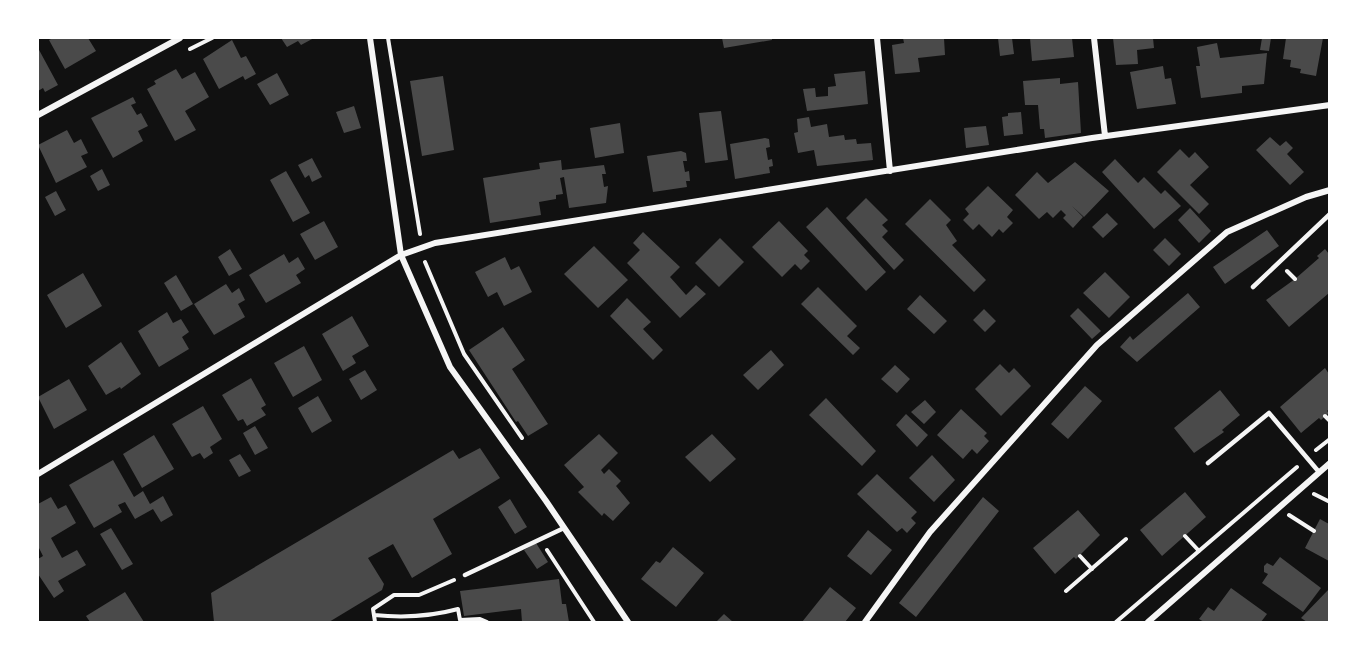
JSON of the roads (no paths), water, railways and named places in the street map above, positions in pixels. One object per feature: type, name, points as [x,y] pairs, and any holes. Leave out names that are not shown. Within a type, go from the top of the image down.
[{"type":"street","points":[[38,115],[180,38]]},
{"type":"street","points":[[370,38],[401,255],[450,367],[628,622]]},
{"type":"street","points":[[877,38],[890,171]]},
{"type":"street","points":[[1094,38],[1105,136]]},
{"type":"street","points":[[38,474],[401,255],[446,241],[1105,136],[1329,105]]},
{"type":"street","points":[[865,622],[930,532],[1097,345],[1227,232],[1306,197],[1329,190]]},
{"type":"street","points":[[1148,622],[1329,463]]},
{"type":"lane","points":[[1253,287],[1329,214]]},
{"type":"lane","points":[[1208,463],[1269,413],[1319,472]]},
{"type":"lane","points":[[465,575],[564,528]]}]
